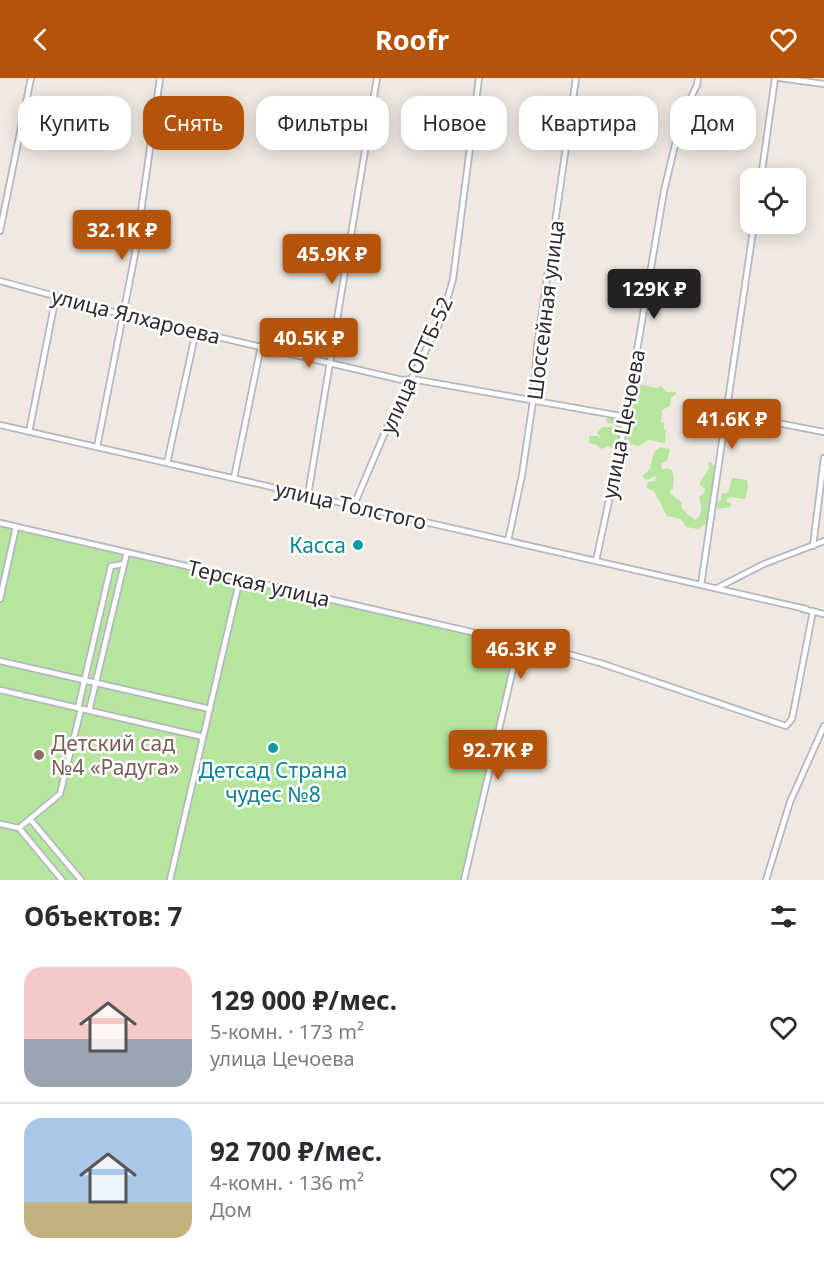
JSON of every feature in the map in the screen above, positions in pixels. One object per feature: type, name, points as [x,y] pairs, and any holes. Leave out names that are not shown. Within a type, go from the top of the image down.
[{"type":"street","points":[[0,231],[31,78]]},
{"type":"street","points":[[97,447],[124,315],[147,180],[160,78]]},
{"type":"street","points":[[308,495],[377,78]]},
{"type":"street","name":"улица ОГТБ-52","points":[[354,505],[388,425],[442,318],[453,279],[479,78]]},
{"type":"street","name":"Шоссейная улица","points":[[508,541],[522,475],[533,401],[537,347],[576,78]]},
{"type":"street","name":"улица Цечоева","points":[[596,561],[626,417],[664,191],[681,122],[698,78]]},
{"type":"street","points":[[763,168],[778,78],[824,84]]},
{"type":"street","points":[[701,585],[753,234]]},
{"type":"street","name":"улица Ялхароева","points":[[0,281],[124,315],[261,345],[402,380],[412,379],[626,417]]},
{"type":"street","points":[[29,432],[56,296]]},
{"type":"street","points":[[167,463],[196,331]]},
{"type":"street","points":[[234,478],[261,345]]},
{"type":"street","points":[[726,413],[824,432]]},
{"type":"street","name":"улица Толстого","points":[[0,425],[701,585]]},
{"type":"street","points":[[813,546],[824,459]]},
{"type":"street","name":"Терская улица","points":[[0,523],[519,643],[534,644],[603,664],[786,726],[792,719],[813,611]]},
{"type":"street","points":[[0,599],[16,527]]},
{"type":"street","points":[[717,588],[764,564],[824,541]]},
{"type":"street","points":[[89,711],[127,552]]},
{"type":"street","points":[[19,828],[60,794],[111,566],[124,564]]},
{"type":"street","points":[[170,880],[240,578]]},
{"type":"street","points":[[701,585],[824,614]]},
{"type":"street","points":[[701,585],[806,609]]},
{"type":"street","points":[[464,880],[519,643]]},
{"type":"street","points":[[0,661],[210,709]]},
{"type":"street","points":[[0,690],[203,737]]},
{"type":"street","points":[[766,880],[790,802],[824,726]]},
{"type":"street","points":[[30,819],[81,880]]},
{"type":"street","points":[[0,824],[19,828],[62,880]]},
{"type":"green space","points":[[643,385],[657,388],[661,386],[666,392],[676,392],[671,398],[670,406],[662,410],[661,422],[664,423],[664,430],[666,430],[665,443],[649,440],[638,446],[628,443],[628,439],[625,438],[617,450],[608,446],[601,449],[589,443],[589,436],[602,439],[597,433],[602,427],[615,427],[615,424],[606,421],[608,416],[619,417],[621,423],[619,428],[621,428],[631,399],[637,395],[636,388]]},
{"type":"green space","points":[[660,447],[670,449],[667,461],[661,464],[662,470],[667,468],[672,470],[674,478],[673,489],[670,493],[682,503],[681,507],[695,520],[701,512],[699,497],[705,489],[699,484],[709,468],[708,463],[711,462],[715,466],[719,485],[712,501],[716,504],[721,499],[721,494],[728,493],[732,478],[747,480],[745,499],[730,497],[726,501],[731,503],[731,507],[718,509],[716,505],[713,519],[698,529],[686,527],[681,519],[667,516],[654,491],[646,488],[648,482],[655,481],[656,476],[646,480],[642,476],[650,469],[654,452]]},
{"type":"green space","points":[[0,523],[519,643],[464,880],[0,880]]},
{"type":"place","name":"Касса","points":[[358,545]]},
{"type":"place","name":"Детсад Страна чудес №8","points":[[273,748]]},
{"type":"place","name":"Детский сад №4 «Радуга»","points":[[39,755]]}]
